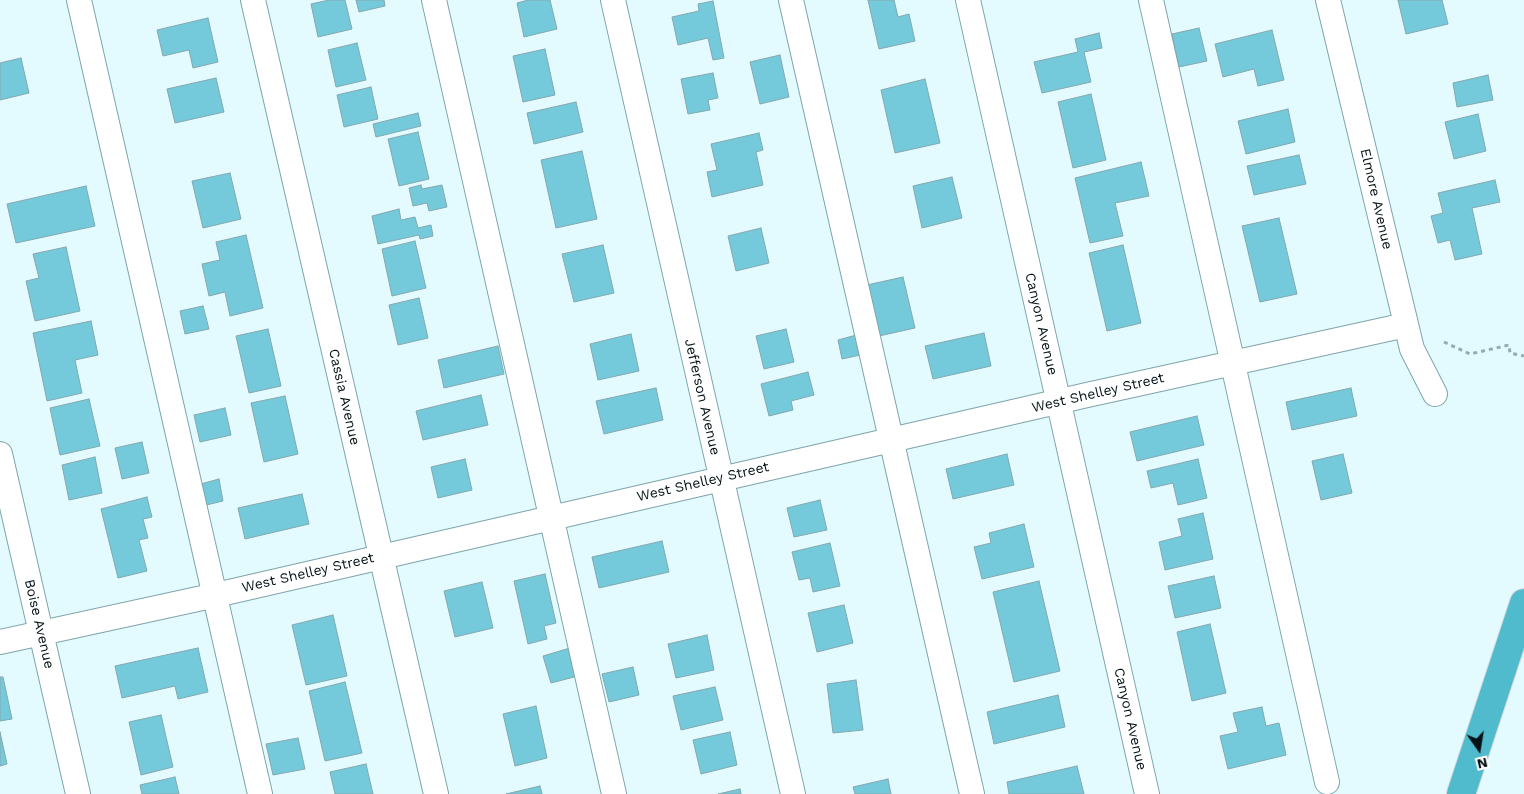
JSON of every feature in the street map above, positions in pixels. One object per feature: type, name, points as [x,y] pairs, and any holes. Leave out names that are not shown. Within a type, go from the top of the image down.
[{"type":"highway","points":[[1461,794],[1524,603]]},
{"type":"street","points":[[79,0],[260,794]]},
{"type":"street","name":"Cassia Avenue","points":[[252,0],[436,794]]},
{"type":"street","points":[[434,0],[614,794]]},
{"type":"street","name":"Jefferson Avenue","points":[[613,0],[793,794]]},
{"type":"street","points":[[791,0],[972,794]]},
{"type":"street","name":"Canyon Avenue","points":[[968,0],[1147,794]]},
{"type":"street","points":[[1151,0],[1327,782]]},
{"type":"street","name":"Elmore Avenue","points":[[1328,0],[1412,349],[1435,394]]},
{"type":"street","name":"West Shelley Street","points":[[0,642],[216,596],[720,478],[1232,362],[1406,325]]},
{"type":"street","name":"Boise Avenue","points":[[0,454],[78,794]]},
{"type":"path","points":[[1444,342],[1470,354],[1509,345],[1510,353],[1524,356]]},
{"type":"building","points":[[329,0],[345,0],[352,29],[318,37],[311,4]]},
{"type":"building","points":[[356,0],[384,0],[385,6],[359,12]]},
{"type":"building","points":[[528,0],[550,0],[557,29],[524,37],[517,3]]},
{"type":"building","points":[[868,0],[894,0],[898,17],[909,14],[915,41],[879,49]]},
{"type":"building","points":[[1398,0],[1442,0],[1448,24],[1406,34]]},
{"type":"building","points":[[713,1],[724,58],[713,60],[708,38],[678,45],[672,17],[699,11],[698,4]]},
{"type":"building","points":[[208,18],[218,62],[193,68],[189,50],[163,56],[157,30]]},
{"type":"building","points":[[1199,28],[1207,61],[1179,67],[1172,34]]},
{"type":"building","points":[[1272,30],[1284,80],[1258,86],[1254,69],[1223,77],[1215,44]]},
{"type":"building","points":[[1099,33],[1102,48],[1084,52],[1091,82],[1042,93],[1034,62],[1078,52],[1075,39]]},
{"type":"building","points":[[357,43],[366,80],[336,87],[328,50]]},
{"type":"building","points":[[545,49],[555,95],[523,102],[513,56]]},
{"type":"building","points":[[780,55],[789,97],[760,104],[750,62]]},
{"type":"building","points":[[21,58],[29,93],[0,100],[0,63]]},
{"type":"building","points":[[713,73],[718,98],[708,100],[710,110],[688,114],[681,79]]},
{"type":"building","points":[[1488,75],[1493,100],[1457,107],[1453,83]]},
{"type":"building","points":[[216,78],[224,112],[175,123],[167,89]]},
{"type":"building","points":[[925,79],[940,143],[895,153],[881,90]]},
{"type":"building","points":[[371,87],[378,119],[344,127],[337,95]]},
{"type":"building","points":[[1091,94],[1106,160],[1073,168],[1058,102]]},
{"type":"building","points":[[576,102],[583,132],[534,144],[527,113]]},
{"type":"building","points":[[1288,109],[1295,142],[1246,154],[1238,121]]},
{"type":"building","points":[[418,113],[421,126],[376,137],[373,124]]},
{"type":"building","points":[[1478,114],[1486,151],[1454,159],[1445,122]]},
{"type":"building","points":[[418,132],[429,179],[399,186],[388,139]]},
{"type":"building","points":[[759,133],[763,150],[756,152],[763,185],[712,197],[707,172],[717,170],[711,144]]},
{"type":"building","points":[[582,151],[597,219],[556,228],[541,160]]},
{"type":"building","points":[[1299,155],[1306,184],[1254,195],[1247,166]]},
{"type":"building","points":[[1141,162],[1149,196],[1115,203],[1123,236],[1090,243],[1075,178]]},
{"type":"building","points":[[230,173],[241,219],[203,228],[192,181]]},
{"type":"building","points":[[952,177],[962,218],[922,228],[913,186]]},
{"type":"building","points":[[1495,180],[1500,202],[1472,208],[1482,254],[1455,260],[1450,240],[1438,243],[1431,216],[1443,213],[1438,193]]},
{"type":"building","points":[[421,185],[422,189],[442,185],[447,207],[429,211],[427,203],[413,206],[409,188]]},
{"type":"building","points":[[86,186],[95,226],[16,243],[7,204]]},
{"type":"building","points":[[399,209],[401,220],[415,217],[418,228],[431,225],[433,236],[420,239],[419,235],[378,244],[372,216]]},
{"type":"building","points":[[1279,218],[1297,294],[1260,302],[1242,226]]},
{"type":"building","points":[[761,228],[769,263],[736,271],[728,236]]},
{"type":"building","points":[[246,235],[263,308],[230,316],[225,292],[209,296],[202,264],[220,260],[216,242]]},
{"type":"building","points":[[415,241],[426,288],[392,296],[382,249]]},
{"type":"building","points":[[603,245],[614,293],[574,302],[562,254]]},
{"type":"building","points":[[1123,245],[1141,323],[1107,331],[1089,253]]},
{"type":"building","points":[[66,247],[80,311],[35,321],[26,281],[39,278],[33,254]]},
{"type":"building","points":[[903,277],[915,328],[879,336],[867,285]]},
{"type":"building","points":[[419,298],[428,338],[398,345],[389,305]]},
{"type":"building","points":[[203,306],[209,329],[185,334],[180,311]]},
{"type":"building","points":[[91,321],[98,355],[75,360],[82,393],[47,401],[33,333]]},
{"type":"building","points":[[268,329],[281,386],[249,393],[236,336]]},
{"type":"building","points":[[786,329],[794,362],[764,369],[756,336]]},
{"type":"building","points":[[984,333],[991,366],[933,379],[925,346]]},
{"type":"building","points":[[631,334],[639,371],[598,380],[590,344]]},
{"type":"building","points":[[860,334],[865,354],[842,359],[838,340]]},
{"type":"building","points":[[498,346],[504,374],[444,388],[438,360]]},
{"type":"building","points":[[808,372],[814,395],[791,401],[793,410],[769,416],[761,384]]},
{"type":"building","points":[[656,388],[663,420],[604,434],[596,401]]},
{"type":"building","points":[[1351,388],[1357,416],[1292,430],[1286,402]]},
{"type":"building","points":[[481,395],[488,425],[423,440],[416,411]]},
{"type":"building","points":[[285,396],[298,454],[264,462],[251,403]]},
{"type":"building","points":[[89,399],[100,446],[60,455],[50,408]]},
{"type":"building","points":[[225,408],[231,435],[200,442],[194,415]]},
{"type":"building","points":[[1197,416],[1204,445],[1137,461],[1130,432]]},
{"type":"building","points":[[142,442],[149,473],[122,479],[115,448]]},
{"type":"building","points":[[1007,454],[1014,485],[953,499],[946,469]]},
{"type":"building","points":[[1343,454],[1352,493],[1321,500],[1312,461]]},
{"type":"building","points":[[95,457],[102,493],[69,500],[62,465]]},
{"type":"building","points":[[465,459],[472,490],[438,498],[431,467]]},
{"type":"building","points":[[1198,459],[1207,498],[1178,505],[1173,483],[1151,488],[1147,471]]},
{"type":"building","points":[[219,479],[223,501],[202,506],[197,485]]},
{"type":"building","points":[[302,494],[309,524],[245,539],[238,508]]},
{"type":"building","points":[[147,497],[152,517],[143,519],[148,538],[139,540],[147,571],[118,578],[101,509]]},
{"type":"building","points":[[820,500],[827,530],[794,537],[787,508]]},
{"type":"building","points":[[1203,513],[1213,559],[1165,570],[1159,542],[1182,536],[1178,519]]},
{"type":"building","points":[[1024,524],[1034,567],[982,579],[974,547],[991,543],[989,533]]},
{"type":"building","points":[[662,541],[669,572],[599,588],[592,557]]},
{"type":"building","points":[[830,543],[840,586],[813,592],[810,578],[799,580],[792,552]]},
{"type":"building","points":[[545,574],[556,623],[544,626],[547,639],[528,644],[514,581]]},
{"type":"building","points":[[1214,576],[1221,608],[1175,618],[1168,586]]},
{"type":"building","points":[[1039,581],[1060,671],[1014,682],[993,592]]},
{"type":"building","points":[[482,582],[493,628],[455,637],[444,591]]},
{"type":"building","points":[[844,605],[853,643],[817,652],[808,613]]},
{"type":"building","points":[[333,615],[347,676],[306,685],[292,625]]},
{"type":"building","points":[[1210,624],[1226,693],[1192,701],[1177,632]]},
{"type":"building","points":[[707,635],[714,670],[676,678],[668,644]]},
{"type":"building","points":[[198,648],[208,692],[178,699],[175,686],[122,698],[115,666]]},
{"type":"building","points":[[570,648],[578,676],[551,683],[543,656]]},
{"type":"building","points":[[633,667],[639,695],[609,702],[602,674]]},
{"type":"building","points":[[0,677],[3,677],[12,719],[0,721]]},
{"type":"building","points":[[856,680],[863,730],[833,733],[827,684]]},
{"type":"building","points":[[345,682],[362,753],[325,761],[309,691]]},
{"type":"building","points":[[715,687],[723,720],[681,730],[673,696]]},
{"type":"building","points":[[1058,695],[1065,727],[994,744],[987,712]]},
{"type":"building","points":[[536,706],[547,758],[515,766],[503,714]]},
{"type":"building","points":[[1262,707],[1266,726],[1279,723],[1286,755],[1228,769],[1220,736],[1238,732],[1233,713]]},
{"type":"building","points":[[161,715],[173,767],[141,775],[129,722]]},
{"type":"building","points":[[0,732],[7,764],[0,766]]},
{"type":"building","points":[[730,732],[737,765],[701,774],[693,740]]},
{"type":"building","points":[[298,738],[305,769],[273,775],[266,744]]},
{"type":"building","points":[[366,764],[373,794],[335,794],[330,772]]},
{"type":"building","points":[[1077,766],[1084,794],[1009,794],[1007,782]]},
{"type":"building","points":[[175,777],[179,794],[142,794],[140,785]]},
{"type":"building","points":[[888,779],[891,794],[855,794],[853,787]]},
{"type":"building","points":[[540,786],[542,794],[506,794]]},
{"type":"building","points":[[740,789],[741,794],[718,794]]}]
